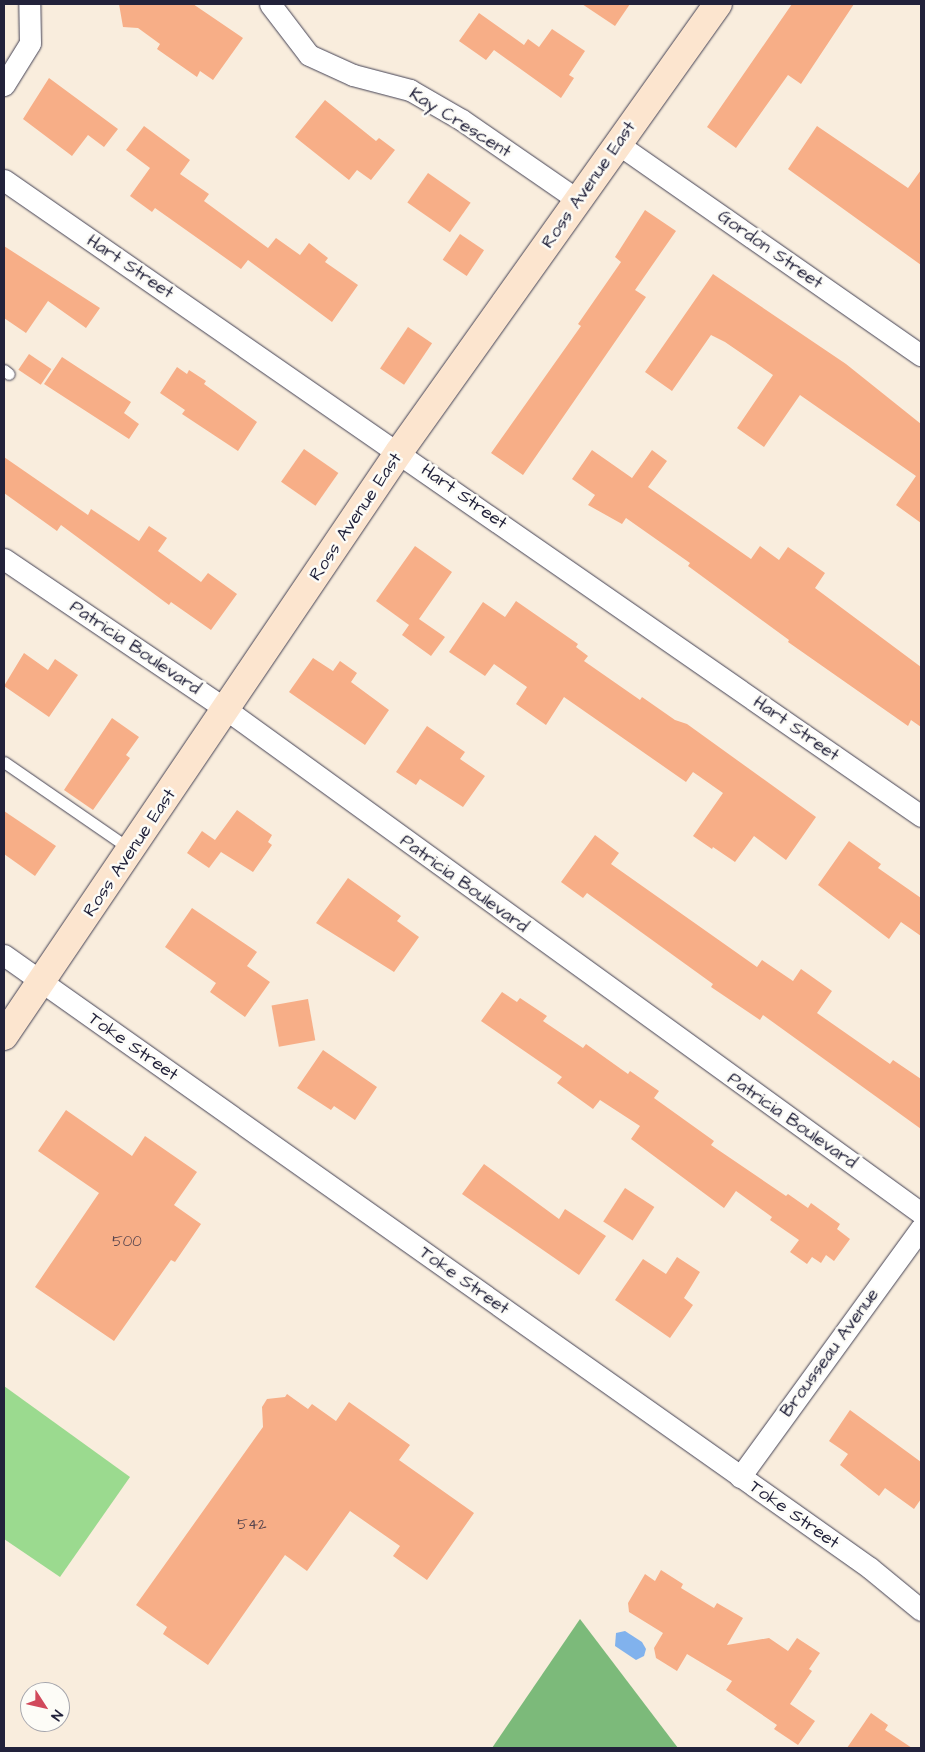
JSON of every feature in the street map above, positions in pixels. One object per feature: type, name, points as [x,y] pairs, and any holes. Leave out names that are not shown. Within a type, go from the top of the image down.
[{"type":"main road","name":"Ross Avenue East","points":[[4,1036],[227,710],[399,452],[718,4]]},
{"type":"street","points":[[4,85],[30,43],[29,4]]},
{"type":"street","name":"Kay Crescent","points":[[270,4],[309,55],[353,75],[410,90],[462,120],[578,200]]},
{"type":"street","name":"Gordon Street","points":[[618,144],[921,355]]},
{"type":"street","name":"Hart Street","points":[[4,180],[399,452],[921,816]]},
{"type":"street","name":"Patricia Boulevard","points":[[4,559],[227,710],[921,1213]]},
{"type":"street","name":"Toke Street","points":[[4,955],[870,1568],[921,1610]]},
{"type":"street","name":"Brousseau Avenue","points":[[740,1477],[921,1228]]},
{"type":"lane","points":[[4,762],[132,850]]},
{"type":"green space","points":[[4,1386],[130,1477],[60,1577],[4,1539]]},
{"type":"green space","points":[[580,1619],[678,1748],[492,1748]]},
{"type":"water","points":[[625,1631],[642,1642],[646,1649],[644,1656],[636,1660],[615,1646],[616,1633]]},
{"type":"building","points":[[119,4],[193,4],[243,38],[213,80],[200,71],[197,77],[157,49],[160,44],[138,28],[123,27]]},
{"type":"building","points":[[582,4],[630,4],[615,26]]},
{"type":"building","points":[[792,4],[854,4],[801,84],[788,75],[736,148],[707,127]]},
{"type":"building","points":[[479,13],[524,45],[528,39],[539,47],[552,29],[585,51],[569,75],[574,78],[561,98],[494,50],[486,60],[459,41]]},
{"type":"building","points":[[49,78],[118,129],[104,147],[88,135],[72,156],[23,119]]},
{"type":"building","points":[[325,100],[376,141],[379,138],[395,150],[371,180],[357,170],[349,180],[295,137]]},
{"type":"building","points":[[144,126],[190,160],[180,174],[209,194],[204,201],[268,248],[276,238],[300,255],[309,243],[328,258],[325,262],[358,285],[332,322],[248,260],[241,269],[155,208],[152,212],[130,196],[150,168],[126,150]]},
{"type":"building","points":[[817,126],[908,188],[921,170],[921,265],[788,169]]},
{"type":"building","points":[[428,173],[471,203],[450,232],[407,202]]},
{"type":"building","points":[[645,210],[676,231],[635,290],[646,297],[523,475],[491,453],[581,326],[578,324],[621,262],[615,257]]},
{"type":"building","points":[[460,234],[484,250],[467,276],[443,260]]},
{"type":"building","points":[[4,246],[100,308],[86,328],[48,301],[26,333],[4,318]]},
{"type":"building","points":[[713,274],[846,364],[921,424],[921,523],[896,505],[916,476],[800,395],[764,447],[737,428],[773,375],[725,342],[711,335],[672,391],[645,372]]},
{"type":"building","points":[[408,327],[432,343],[404,385],[380,368]]},
{"type":"building","points":[[29,354],[51,369],[41,385],[18,370]]},
{"type":"building","points":[[62,357],[131,402],[124,413],[139,424],[129,439],[44,384]]},
{"type":"building","points":[[177,367],[187,374],[189,370],[206,381],[204,384],[257,422],[238,451],[182,414],[185,410],[160,393]]},
{"type":"building","points":[[304,449],[338,473],[315,506],[281,482]]},
{"type":"building","points":[[592,450],[632,478],[652,450],[667,461],[648,487],[751,559],[760,546],[779,560],[788,547],[825,573],[815,588],[921,667],[921,727],[911,720],[908,726],[788,642],[789,640],[688,566],[690,563],[626,518],[622,524],[588,505],[595,495],[572,479]]},
{"type":"building","points":[[4,457],[88,515],[91,509],[139,541],[149,526],[167,538],[158,551],[201,582],[208,573],[237,594],[211,630],[171,602],[169,605],[61,525],[57,531],[4,493]]},
{"type":"building","points":[[415,546],[452,572],[419,619],[445,637],[431,656],[402,635],[409,625],[376,601]]},
{"type":"building","points":[[516,601],[578,644],[576,647],[588,656],[584,661],[640,700],[642,697],[675,720],[687,724],[816,817],[786,860],[754,836],[735,862],[713,847],[712,849],[693,836],[723,793],[693,772],[686,782],[564,697],[546,725],[516,704],[527,687],[494,664],[485,676],[449,652],[483,602],[505,617]]},
{"type":"building","points":[[24,653],[48,670],[55,659],[78,675],[49,717],[4,686]]},
{"type":"building","points":[[313,658],[333,671],[340,661],[357,673],[351,682],[389,710],[365,745],[289,692]]},
{"type":"building","points":[[112,718],[139,737],[126,755],[130,758],[93,810],[64,790]]},
{"type":"building","points":[[427,726],[465,752],[460,759],[485,776],[463,807],[420,779],[416,785],[396,772]]},
{"type":"building","points":[[237,810],[272,835],[268,842],[272,845],[253,872],[221,852],[209,868],[187,853],[202,831],[215,840]]},
{"type":"building","points":[[4,811],[56,846],[35,876],[4,854]]},
{"type":"building","points":[[595,835],[619,853],[611,864],[757,967],[762,960],[793,981],[801,969],[832,991],[817,1013],[890,1064],[893,1060],[921,1079],[921,1129],[763,1015],[760,1020],[711,987],[713,984],[587,893],[583,898],[561,882]]},
{"type":"building","points":[[849,841],[881,864],[878,868],[921,898],[921,936],[901,922],[889,939],[818,885]]},
{"type":"building","points":[[348,878],[401,916],[397,921],[419,937],[394,972],[316,923]]},
{"type":"building","points":[[192,908],[257,952],[247,966],[270,982],[245,1017],[210,992],[216,983],[165,947]]},
{"type":"building","points":[[502,992],[517,1002],[520,998],[547,1016],[543,1021],[583,1048],[586,1044],[628,1074],[630,1071],[659,1091],[654,1098],[714,1141],[711,1145],[786,1196],[788,1194],[808,1208],[811,1203],[840,1224],[837,1229],[850,1239],[834,1261],[826,1255],[821,1263],[812,1257],[807,1264],[790,1252],[799,1240],[770,1220],[772,1217],[736,1191],[724,1208],[631,1139],[640,1126],[600,1100],[593,1109],[557,1083],[562,1077],[481,1021]]},
{"type":"building","points":[[308,999],[315,1040],[279,1047],[272,1005]]},
{"type":"building","points":[[323,1050],[377,1087],[355,1120],[334,1106],[331,1110],[297,1088]]},
{"type":"building","points":[[66,1110],[132,1156],[145,1136],[197,1172],[174,1205],[201,1224],[175,1262],[171,1260],[114,1341],[35,1287],[99,1193],[38,1151]]},
{"type":"building","points":[[484,1164],[559,1219],[565,1209],[606,1236],[579,1275],[462,1194]]},
{"type":"building","points":[[625,1188],[654,1207],[633,1241],[603,1222]]},
{"type":"building","points":[[677,1257],[700,1272],[684,1298],[693,1305],[670,1338],[615,1300],[643,1259],[666,1274]]},
{"type":"building","points":[[287,1394],[308,1409],[312,1404],[336,1421],[349,1402],[410,1445],[399,1460],[474,1513],[427,1580],[393,1556],[400,1546],[350,1511],[307,1571],[285,1555],[208,1665],[163,1634],[167,1627],[136,1605],[263,1427],[262,1407],[267,1399],[285,1397]]},
{"type":"building","points":[[850,1410],[921,1462],[921,1499],[914,1509],[885,1488],[879,1496],[840,1465],[848,1454],[829,1441]]},
{"type":"building","points":[[661,1570],[683,1584],[681,1588],[714,1608],[717,1603],[743,1618],[727,1645],[769,1638],[788,1651],[797,1638],[820,1653],[809,1669],[812,1671],[790,1704],[815,1721],[798,1745],[774,1729],[777,1725],[726,1690],[732,1681],[687,1654],[677,1671],[656,1658],[654,1648],[663,1633],[629,1612],[628,1603],[645,1574],[655,1581]]},
{"type":"building","points":[[871,1713],[888,1725],[885,1730],[912,1748],[847,1748]]}]
